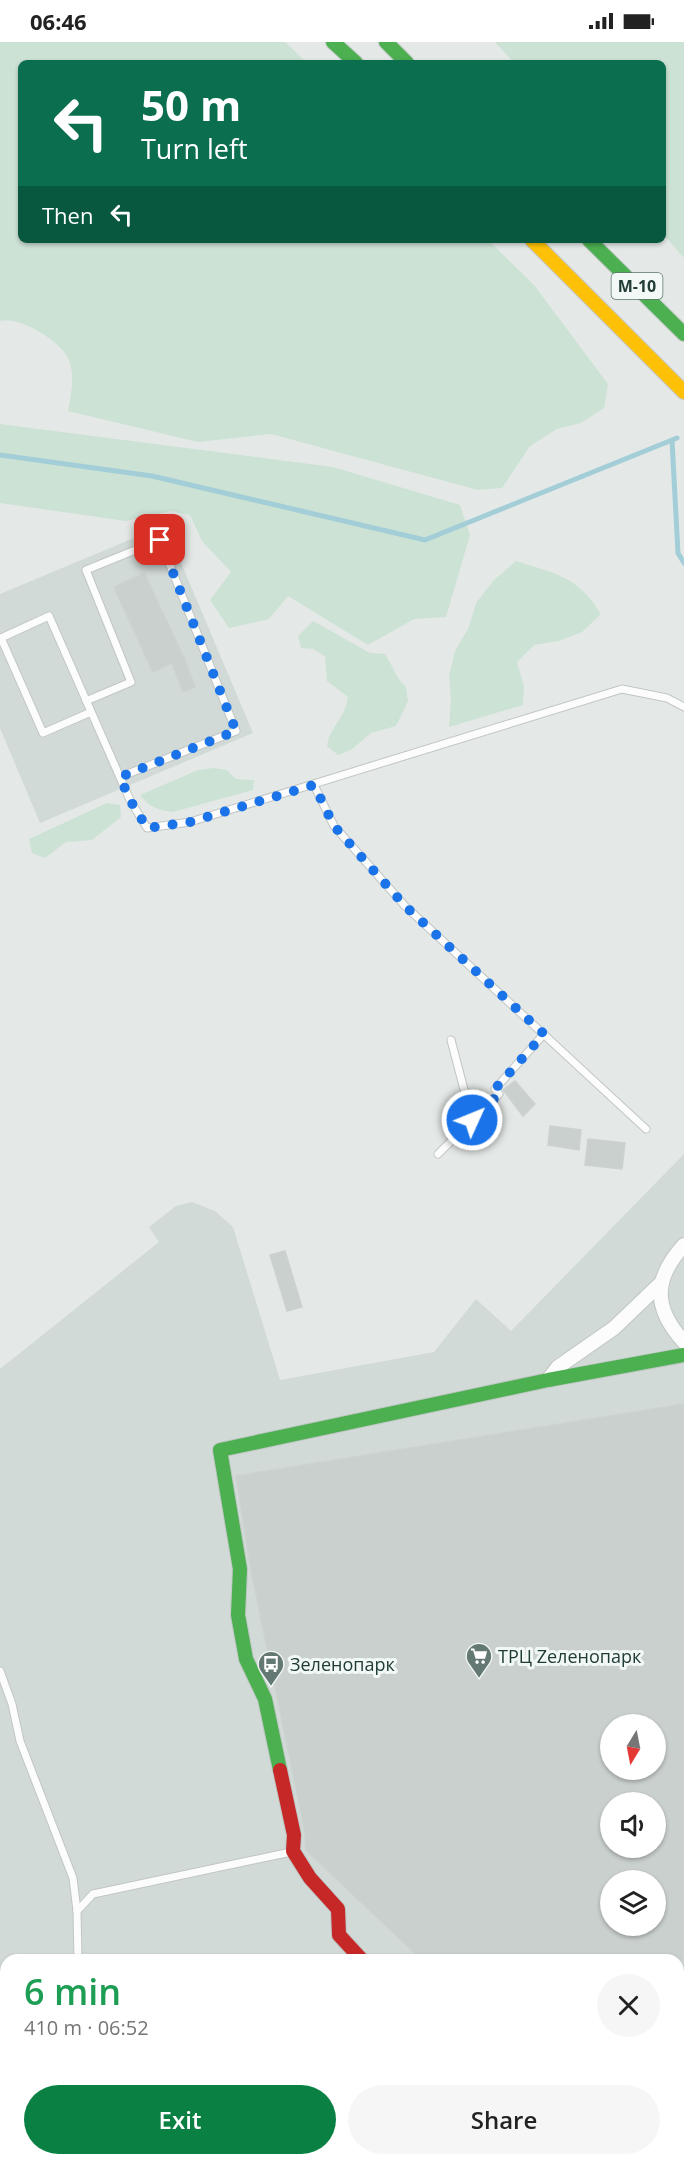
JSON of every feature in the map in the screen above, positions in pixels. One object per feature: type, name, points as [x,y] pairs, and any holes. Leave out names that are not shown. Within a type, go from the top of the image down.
[{"type":"main road","points":[[333,42],[353,60]]},
{"type":"main road","points":[[386,42],[404,60]]},
{"type":"main road","name":"М-10","points":[[535,243],[684,392]]},
{"type":"main road","name":"М-10","points":[[593,243],[684,334]]},
{"type":"main road","points":[[356,1954],[339,1935],[338,1909],[310,1878],[293,1851],[294,1835],[265,1699],[246,1659],[238,1615],[240,1569],[220,1450],[548,1380],[684,1355]]},
{"type":"street","points":[[684,1245],[669,1261],[661,1283],[661,1305],[669,1326],[684,1342]]},
{"type":"street","points":[[548,1380],[558,1367],[614,1328],[661,1283]]},
{"type":"lane","points":[[639,287],[684,321]]},
{"type":"lane","points":[[86,701],[131,682],[86,570],[160,540],[236,731],[120,777]]},
{"type":"lane","points":[[91,712],[43,733],[1,638],[49,616],[130,800],[147,828],[190,822],[622,689],[667,698],[684,707]]},
{"type":"lane","points":[[314,785],[334,826],[405,906],[646,1129]]},
{"type":"lane","points":[[438,1154],[499,1094],[495,1089],[544,1034]]},
{"type":"lane","points":[[451,1040],[472,1120]]},
{"type":"lane","points":[[0,1671],[12,1704],[20,1741],[73,1878],[78,1911],[78,1954]]},
{"type":"lane","points":[[78,1911],[93,1894],[293,1851]]},
{"type":"shaded area","points":[[165,525],[253,733],[40,823],[0,728],[0,594]]},
{"type":"shaded area","points":[[684,1154],[684,1954],[0,1954],[0,1369],[159,1242],[149,1227],[176,1206],[192,1202],[215,1211],[233,1227],[280,1380],[434,1352],[476,1299],[511,1331]]},
{"type":"green space","points":[[0,42],[285,42],[304,60],[18,60],[18,243],[491,243],[534,285],[608,384],[604,408],[581,423],[557,429],[530,446],[502,488],[478,490],[271,434],[198,442],[68,411],[72,373],[65,353],[49,338],[28,326],[8,320],[0,321]]},
{"type":"green space","points":[[495,42],[684,42],[684,258],[666,237],[666,60],[511,60]]},
{"type":"green space","points":[[0,424],[333,467],[460,505],[470,535],[446,617],[414,619],[368,645],[288,596],[269,619],[229,628],[210,600],[231,572],[202,541],[190,515],[171,511],[126,521],[0,503]]},
{"type":"green space","points":[[516,561],[565,578],[592,601],[601,614],[582,632],[559,641],[534,645],[517,662],[524,687],[523,705],[449,727],[451,700],[449,676],[455,651],[469,627],[476,603],[493,581]]},
{"type":"green space","points":[[313,621],[370,653],[385,654],[406,687],[408,701],[396,726],[371,733],[351,750],[338,755],[327,746],[331,733],[344,711],[348,697],[327,681],[325,656],[313,649],[301,648],[298,636]]},
{"type":"green space","points":[[214,768],[227,770],[236,779],[254,780],[253,790],[173,812],[154,807],[140,795],[198,770]]},
{"type":"green space","points":[[107,803],[120,805],[121,817],[92,840],[66,842],[45,858],[32,853],[29,839]]},
{"type":"building","points":[[144,573],[185,660],[195,687],[183,692],[172,663],[153,672],[114,587]]},
{"type":"building","points":[[515,1081],[535,1104],[523,1116],[503,1090]]},
{"type":"building","points":[[550,1126],[581,1130],[579,1150],[548,1145]]},
{"type":"building","points":[[588,1139],[625,1143],[622,1169],[585,1165]]},
{"type":"building","points":[[285,1251],[302,1307],[287,1311],[270,1255]]},
{"type":"building","name":"ТРЦ Zеленопарк","points":[[684,1404],[684,1954],[416,1954],[306,1850],[305,1833],[251,1570],[236,1476]]},
{"type":"waterway","points":[[0,455],[152,476],[425,540],[677,438]]},
{"type":"waterway","points":[[672,440],[678,553],[684,563]]},
{"type":"traffic: fast","points":[[333,42],[353,60]]},
{"type":"traffic: fast","points":[[386,42],[404,60]]},
{"type":"traffic: fast","points":[[592,243],[684,334]]},
{"type":"traffic: fast","points":[[280,1770],[265,1699],[246,1659],[238,1615],[240,1569],[220,1450],[548,1380],[684,1355]]},
{"type":"traffic: slow","points":[[535,243],[684,392]]},
{"type":"traffic: jam","points":[[280,1770],[294,1835],[293,1851],[310,1878],[338,1909],[339,1935],[356,1954]]},
{"type":"place","name":"ТРЦ Zеленопарк","points":[[479,1679]]},
{"type":"place","name":"Зеленопарк","points":[[271,1687]]},
{"type":"route","points":[[160,540],[236,731],[120,777],[130,800],[147,828],[190,822],[314,785],[334,826],[405,906],[544,1034],[511,1074],[495,1089],[499,1094],[472,1120]]}]
